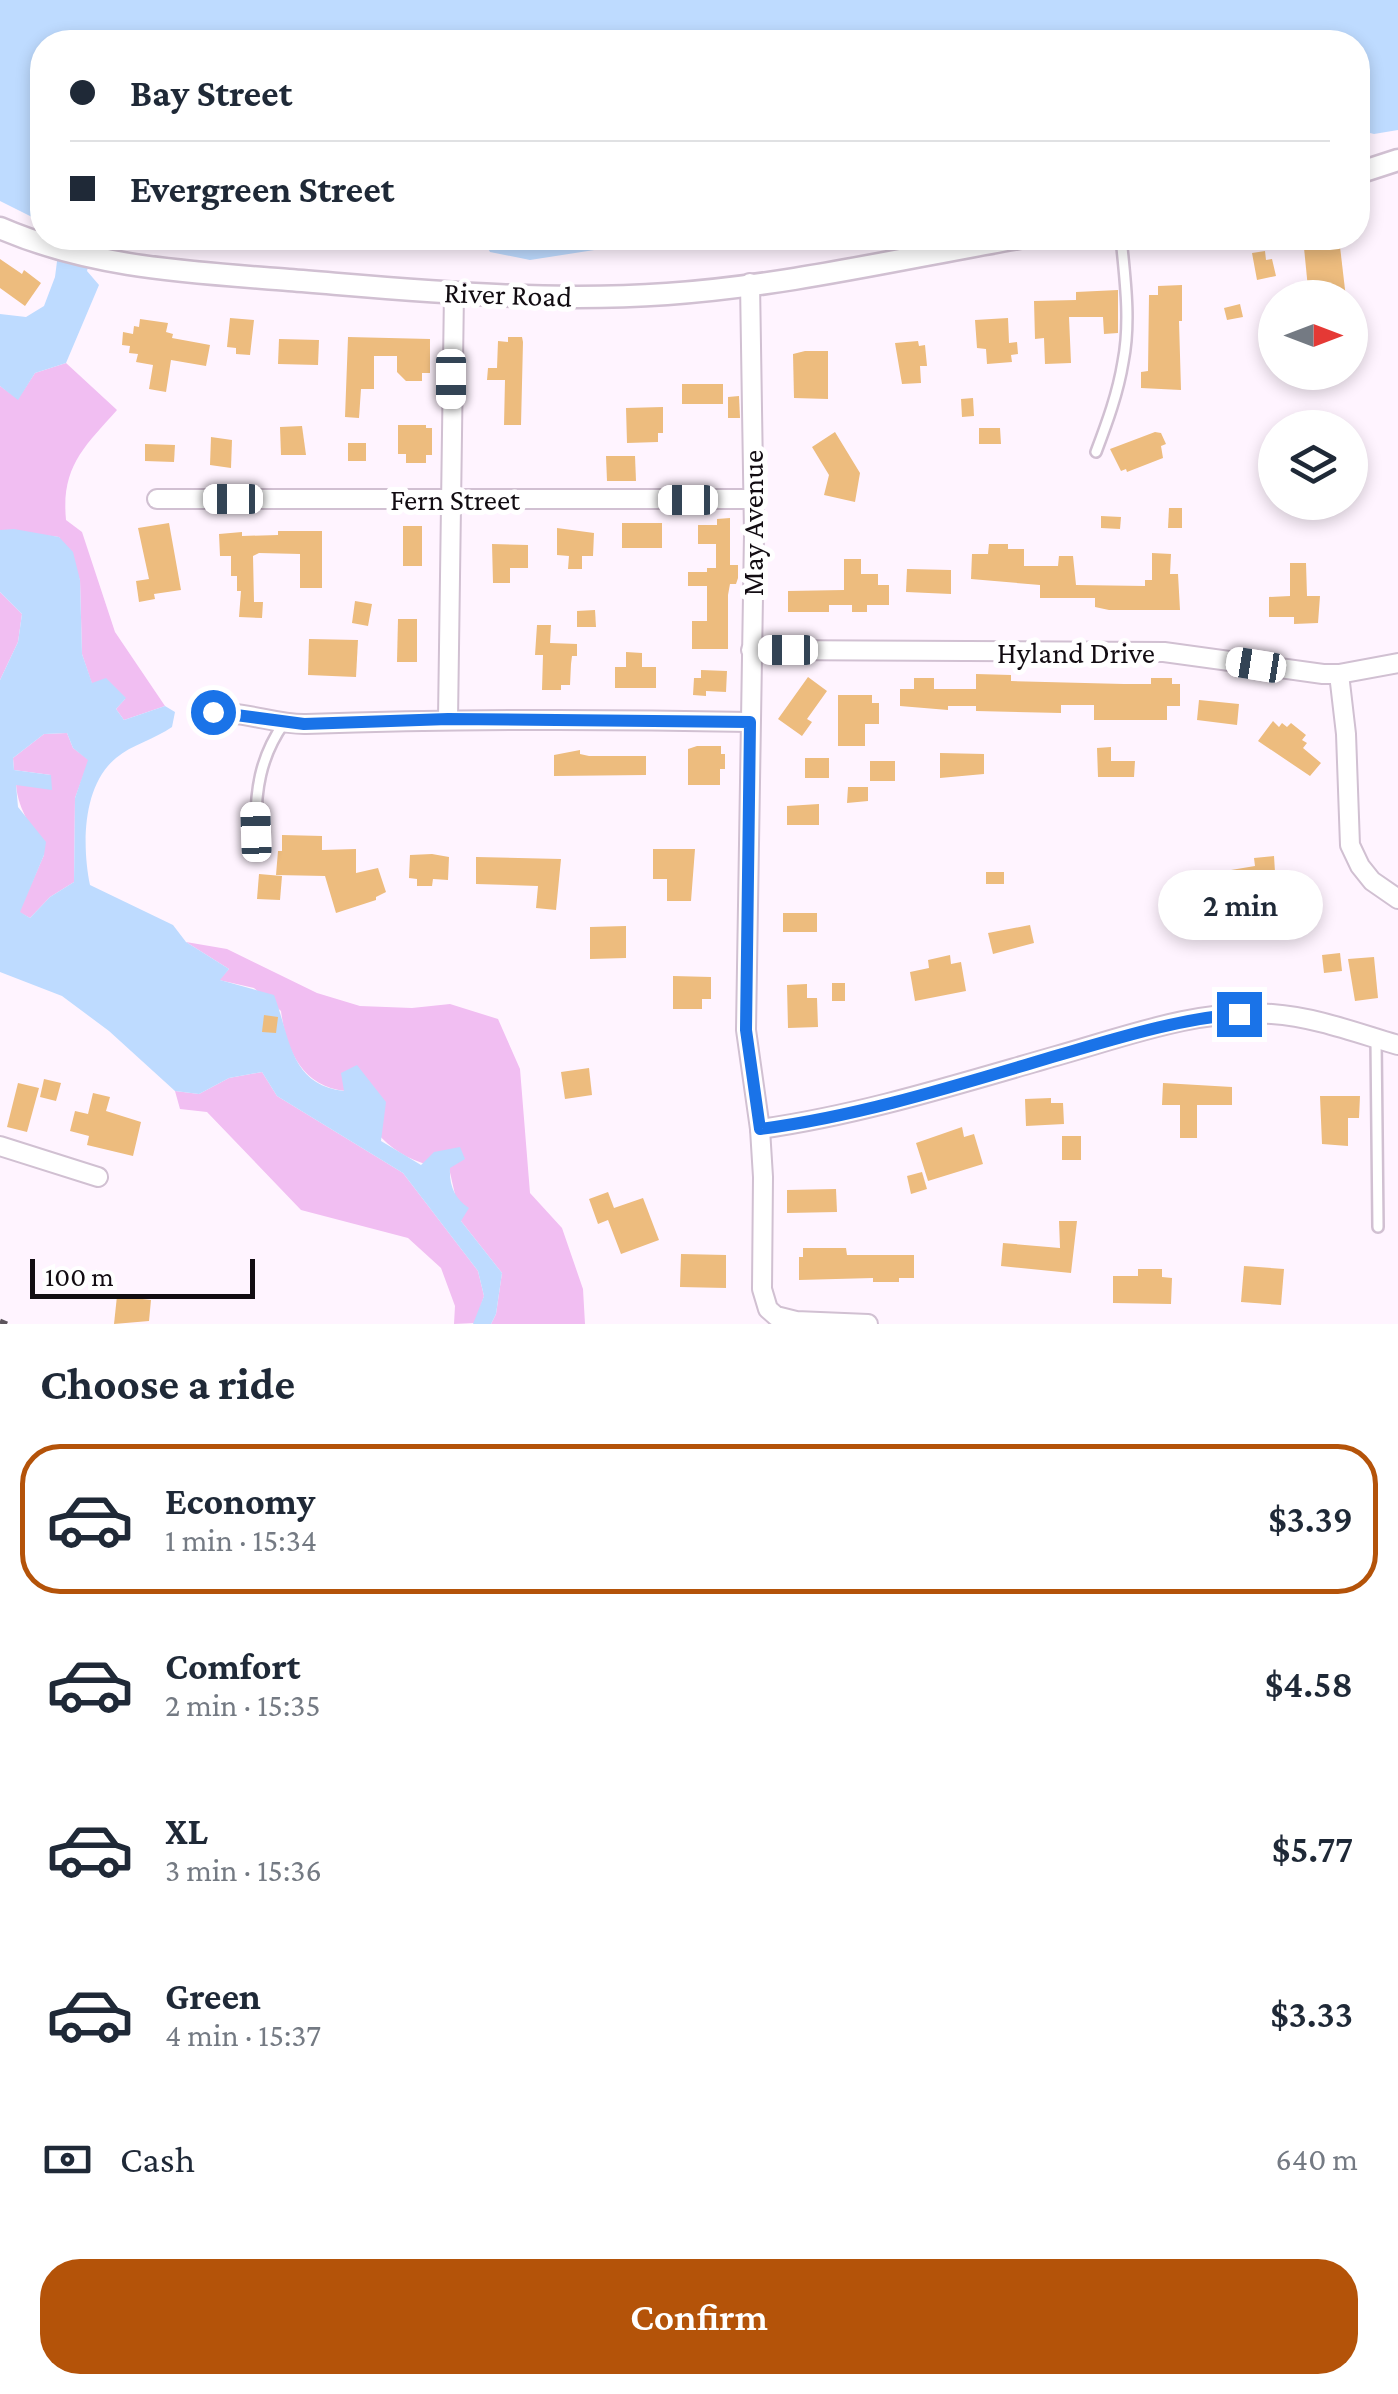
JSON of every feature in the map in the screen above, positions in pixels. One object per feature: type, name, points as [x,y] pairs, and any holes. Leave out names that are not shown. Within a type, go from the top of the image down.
[{"type":"street","points":[[1370,169],[1398,160]]},
{"type":"street","name":"River Road","points":[[0,228],[30,239]]},
{"type":"street","name":"River Road","points":[[62,250],[99,260],[181,272],[454,292],[608,297],[672,294],[947,250]]},
{"type":"street","name":"May Avenue","points":[[750,283],[753,500],[746,1030],[760,1129],[764,1301],[776,1316],[796,1322],[868,1324]]},
{"type":"street","points":[[448,719],[454,292]]},
{"type":"street","name":"Fern Street","points":[[157,499],[753,500]]},
{"type":"street","name":"Hyland Drive","points":[[751,650],[1164,652],[1293,672],[1339,674],[1398,663]]},
{"type":"street","points":[[1339,674],[1346,734],[1350,845],[1372,881],[1398,899]]},
{"type":"street","points":[[200,716],[227,712],[284,723],[448,719],[750,722]]},
{"type":"street","points":[[760,1129],[848,1113],[1107,1041],[1218,1016],[1272,1014],[1398,1046]]},
{"type":"street","points":[[0,1146],[98,1177]]},
{"type":"lane","points":[[1096,452],[1113,406],[1124,359],[1126,292],[1122,250]]},
{"type":"lane","points":[[256,832],[255,802],[262,766],[284,723]]},
{"type":"lane","points":[[1376,1039],[1378,1226]]},
{"type":"shaded area","points":[[66,363],[117,410],[77,459],[65,502],[66,520],[82,532],[115,632],[165,706],[124,720],[116,709],[125,699],[92,684],[82,654],[80,580],[59,537],[0,530],[0,386],[18,399],[35,373]]},
{"type":"shaded area","points":[[0,592],[22,614],[18,642],[0,680]]},
{"type":"shaded area","points":[[67,733],[73,748],[89,760],[75,798],[74,882],[50,897],[30,918],[19,912],[44,855],[20,804],[16,784],[51,775],[14,770],[13,758],[44,734]]},
{"type":"shaded area","points":[[186,942],[227,949],[317,993],[360,1006],[412,1008],[450,1004],[498,1019],[520,1069],[530,1193],[562,1228],[583,1289],[585,1324],[491,1324],[502,1273],[461,1221],[449,1168],[400,1153],[377,1133],[345,1091],[330,1088],[307,1074],[292,1052],[281,1011],[254,988],[219,980],[229,969]]},
{"type":"shaded area","points":[[262,1072],[277,1096],[403,1173],[478,1271],[484,1296],[475,1323],[454,1324],[455,1306],[441,1268],[408,1238],[301,1210],[207,1112],[180,1109],[175,1091],[199,1094],[229,1078]]},
{"type":"water","points":[[0,0],[1398,0],[1398,130],[1374,134],[1370,133],[1370,30],[30,30],[30,216],[0,201]]},
{"type":"water","points":[[58,250],[92,250],[87,271],[99,285],[66,363],[35,373],[18,400],[0,386],[0,314],[26,317],[44,306],[55,277]]},
{"type":"water","points":[[489,250],[594,250],[530,260]]},
{"type":"water","points":[[0,530],[59,537],[73,552],[80,580],[82,654],[92,683],[106,678],[126,698],[116,709],[124,720],[165,706],[175,712],[172,727],[122,753],[96,784],[87,817],[90,885],[173,925],[186,942],[229,969],[220,980],[274,995],[294,1056],[312,1079],[344,1091],[341,1073],[357,1065],[386,1102],[381,1141],[421,1165],[434,1152],[460,1147],[465,1159],[450,1168],[450,1175],[457,1196],[469,1208],[461,1221],[502,1273],[491,1324],[473,1324],[484,1296],[478,1271],[403,1173],[277,1096],[262,1072],[229,1078],[199,1094],[175,1091],[109,1031],[62,996],[0,972],[0,680],[18,642],[22,614],[0,592]],"holes":[[[67,733],[73,748],[88,760],[75,798],[74,882],[50,897],[30,918],[20,912],[46,842],[18,807],[16,785],[52,790],[51,775],[14,770],[13,758],[44,734]]]},
{"type":"building","points":[[1304,250],[1340,250],[1344,280],[1307,280]]},
{"type":"building","points":[[1265,251],[1266,260],[1272,259],[1276,276],[1257,280],[1252,253]]},
{"type":"building","points":[[0,259],[41,283],[25,306],[0,288]]},
{"type":"building","points":[[1182,285],[1181,390],[1141,388],[1141,372],[1148,371],[1149,295],[1158,295],[1158,286]]},
{"type":"building","points":[[1118,290],[1118,333],[1104,334],[1103,317],[1069,317],[1071,363],[1045,364],[1044,338],[1035,339],[1034,301],[1076,300],[1076,292]]},
{"type":"building","points":[[1240,304],[1243,317],[1227,320],[1224,308]]},
{"type":"building","points":[[230,318],[254,320],[250,355],[236,354],[236,348],[227,347]]},
{"type":"building","points":[[1008,318],[1009,343],[1017,342],[1018,354],[1011,355],[1012,362],[987,364],[986,349],[977,348],[975,320]]},
{"type":"building","points":[[140,319],[168,323],[166,332],[173,334],[172,338],[210,345],[206,366],[171,360],[166,392],[149,389],[153,365],[136,362],[138,354],[129,353],[130,346],[122,345],[123,332],[133,334]]},
{"type":"building","points":[[348,337],[430,339],[430,373],[422,373],[422,381],[406,381],[397,372],[397,356],[374,356],[374,389],[361,389],[359,418],[345,417]]},
{"type":"building","points":[[508,337],[522,337],[523,342],[521,425],[504,425],[505,380],[487,380],[488,368],[497,368],[498,341],[508,342]]},
{"type":"building","points":[[279,339],[319,340],[318,365],[278,364]]},
{"type":"building","points":[[918,341],[919,346],[925,345],[927,366],[920,366],[921,383],[902,384],[895,343]]},
{"type":"building","points":[[828,351],[828,399],[794,398],[793,354]]},
{"type":"building","points":[[682,384],[723,384],[723,404],[682,404]]},
{"type":"building","points":[[739,396],[740,418],[728,418],[728,397]]},
{"type":"building","points":[[973,398],[974,416],[962,417],[961,399]]},
{"type":"building","points":[[663,407],[663,433],[658,433],[658,442],[627,443],[626,408]]},
{"type":"building","points":[[398,425],[432,428],[432,455],[426,455],[426,463],[406,463],[406,454],[398,454]]},
{"type":"building","points":[[302,426],[306,455],[281,455],[280,427]]},
{"type":"building","points":[[979,428],[1000,428],[1001,444],[979,444]]},
{"type":"building","points":[[835,432],[860,473],[855,502],[824,495],[829,475],[812,447]]},
{"type":"building","points":[[1161,433],[1166,444],[1161,446],[1163,458],[1121,471],[1110,449]]},
{"type":"building","points":[[211,437],[232,440],[231,468],[210,465]]},
{"type":"building","points":[[348,443],[366,443],[366,461],[348,461]]},
{"type":"building","points":[[145,444],[175,445],[174,462],[145,461]]},
{"type":"building","points":[[606,456],[635,456],[636,481],[607,481]]},
{"type":"building","points":[[1169,508],[1182,508],[1182,528],[1168,528]]},
{"type":"building","points":[[1101,516],[1121,517],[1120,529],[1101,528]]},
{"type":"building","points":[[730,518],[730,565],[738,565],[738,578],[736,584],[730,584],[728,595],[728,649],[692,649],[692,621],[707,621],[707,586],[688,586],[688,572],[716,568],[716,544],[698,544],[698,525],[717,525],[717,519]]},
{"type":"building","points":[[169,523],[181,590],[154,594],[155,599],[139,602],[136,581],[149,579],[138,528]]},
{"type":"building","points":[[622,523],[662,523],[662,548],[622,548]]},
{"type":"building","points":[[403,526],[422,526],[422,566],[403,566]]},
{"type":"building","points":[[557,528],[594,533],[593,556],[582,556],[582,569],[568,569],[569,556],[557,555]]},
{"type":"building","points":[[278,531],[322,531],[322,588],[300,588],[300,554],[259,553],[253,556],[254,602],[263,602],[262,618],[239,617],[241,591],[237,591],[237,576],[231,576],[231,556],[220,556],[219,534],[278,535]]},
{"type":"building","points":[[492,544],[528,545],[528,568],[510,568],[510,583],[493,583]]},
{"type":"building","points":[[989,544],[1024,549],[1024,566],[1058,566],[1059,556],[1073,556],[1076,585],[1145,586],[1145,580],[1152,580],[1152,553],[1171,554],[1170,574],[1178,574],[1180,610],[1109,610],[1095,607],[1095,598],[1040,598],[1040,585],[971,579],[972,554],[988,554]]},
{"type":"building","points":[[844,559],[861,559],[861,574],[878,574],[878,585],[889,585],[889,605],[867,605],[867,612],[852,612],[852,605],[829,605],[829,612],[788,612],[788,591],[844,590]]},
{"type":"building","points":[[1290,563],[1306,563],[1307,596],[1320,596],[1318,623],[1294,624],[1294,617],[1269,617],[1269,597],[1290,596]]},
{"type":"building","points":[[907,569],[951,570],[951,594],[906,592]]},
{"type":"building","points":[[355,601],[372,604],[368,626],[352,623]]},
{"type":"building","points":[[595,610],[596,627],[577,627],[577,611]]},
{"type":"building","points":[[398,619],[417,619],[417,662],[397,662]]},
{"type":"building","points":[[537,625],[551,625],[550,643],[577,644],[570,685],[561,685],[561,690],[542,690],[543,655],[535,655]]},
{"type":"building","points":[[309,639],[358,640],[356,677],[308,675]]},
{"type":"building","points":[[626,652],[642,653],[642,667],[656,667],[656,688],[615,688],[615,667],[626,667]]},
{"type":"building","points":[[701,670],[727,671],[726,692],[693,695],[694,678],[701,678]]},
{"type":"building","points":[[976,674],[1011,675],[1011,681],[1124,684],[1151,684],[1151,678],[1172,678],[1172,684],[1180,684],[1180,706],[1167,706],[1167,720],[1094,720],[1094,705],[1061,705],[1061,713],[976,711],[976,706],[948,706],[948,710],[900,706],[900,689],[914,689],[914,678],[934,678],[934,689],[976,689]]},
{"type":"building","points":[[808,677],[827,691],[807,719],[812,722],[802,736],[778,719]]},
{"type":"building","points":[[838,695],[872,695],[872,703],[879,703],[879,724],[865,724],[865,746],[838,746]]},
{"type":"building","points":[[1199,700],[1239,704],[1237,725],[1197,720]]},
{"type":"building","points":[[1273,721],[1279,727],[1291,723],[1306,735],[1303,748],[1321,763],[1310,776],[1258,741]]},
{"type":"building","points":[[721,746],[725,769],[720,769],[720,785],[688,785],[688,749]]},
{"type":"building","points":[[1111,747],[1111,761],[1135,761],[1134,777],[1098,777],[1097,748]]},
{"type":"building","points":[[580,750],[580,754],[589,756],[646,756],[646,775],[554,776],[554,755]]},
{"type":"building","points":[[940,753],[984,754],[984,774],[940,778]]},
{"type":"building","points":[[805,758],[829,758],[829,778],[805,778]]},
{"type":"building","points":[[870,761],[895,761],[895,781],[870,781]]},
{"type":"building","points":[[848,787],[868,787],[868,801],[847,803]]},
{"type":"building","points":[[819,804],[819,825],[787,825],[787,806]]},
{"type":"building","points":[[282,835],[322,836],[322,850],[356,849],[356,873],[378,868],[386,892],[376,900],[336,913],[325,876],[276,875]]},
{"type":"building","points":[[653,849],[695,849],[691,901],[667,901],[667,879],[653,879]]},
{"type":"building","points":[[410,855],[449,857],[448,880],[433,879],[432,886],[417,886],[417,879],[409,878]]},
{"type":"building","points":[[1274,856],[1275,872],[1284,872],[1284,885],[1270,881],[1234,887],[1231,870],[1255,866],[1254,858]]},
{"type":"building","points":[[476,857],[561,859],[556,910],[536,908],[538,886],[476,884]]},
{"type":"building","points":[[986,872],[1004,872],[1004,884],[986,884]]},
{"type":"building","points":[[259,874],[282,876],[280,900],[257,899]]},
{"type":"building","points":[[783,913],[817,913],[817,932],[783,932]]},
{"type":"building","points":[[1030,925],[1034,943],[993,954],[988,933]]},
{"type":"building","points":[[626,926],[626,958],[590,959],[590,927]]},
{"type":"building","points":[[1340,953],[1342,971],[1324,973],[1322,955]]},
{"type":"building","points":[[950,955],[951,964],[961,962],[966,991],[915,1001],[910,972],[929,968],[928,960]]},
{"type":"building","points":[[1374,957],[1378,998],[1355,1001],[1348,959]]},
{"type":"building","points":[[673,976],[711,977],[711,999],[702,999],[702,1009],[673,1009]]},
{"type":"building","points":[[832,983],[845,983],[845,1001],[832,1001]]},
{"type":"building","points":[[807,984],[807,998],[817,998],[818,1027],[788,1028],[787,985]]},
{"type":"building","points":[[264,1015],[278,1017],[276,1033],[262,1032]]},
{"type":"building","points":[[589,1068],[592,1095],[565,1099],[561,1072]]},
{"type":"building","points":[[44,1079],[61,1083],[56,1101],[40,1097]]},
{"type":"building","points":[[18,1083],[39,1088],[27,1132],[7,1127]]},
{"type":"building","points":[[1163,1083],[1232,1087],[1232,1105],[1197,1105],[1197,1138],[1180,1138],[1180,1105],[1162,1105]]},
{"type":"building","points":[[93,1093],[110,1097],[106,1111],[141,1122],[133,1156],[87,1145],[89,1136],[70,1131],[75,1111],[88,1114]]},
{"type":"building","points":[[1320,1096],[1360,1096],[1359,1118],[1348,1118],[1348,1146],[1322,1144]]},
{"type":"building","points":[[1051,1098],[1051,1103],[1063,1103],[1064,1124],[1026,1126],[1025,1099]]},
{"type":"building","points":[[962,1127],[964,1137],[974,1134],[983,1164],[928,1181],[916,1143]]},
{"type":"building","points":[[1062,1136],[1081,1136],[1081,1160],[1062,1160]]},
{"type":"building","points":[[922,1172],[927,1189],[911,1194],[907,1176]]},
{"type":"building","points":[[836,1189],[837,1212],[787,1213],[787,1190]]},
{"type":"building","points":[[608,1192],[614,1208],[643,1198],[659,1240],[621,1254],[608,1220],[598,1224],[589,1199]]},
{"type":"building","points":[[1059,1221],[1077,1221],[1071,1273],[1001,1266],[1003,1243],[1060,1248]]},
{"type":"building","points":[[803,1248],[846,1248],[847,1255],[914,1255],[914,1278],[899,1278],[899,1282],[873,1282],[873,1278],[799,1280]]},
{"type":"building","points":[[681,1254],[726,1255],[726,1288],[680,1287]]},
{"type":"building","points":[[1244,1266],[1284,1269],[1281,1305],[1241,1302]]},
{"type":"building","points":[[1138,1269],[1162,1269],[1162,1277],[1172,1278],[1171,1304],[1113,1303],[1113,1276],[1138,1276]]},
{"type":"building","points":[[117,1296],[151,1300],[149,1321],[114,1324]]},
{"type":"railway","points":[[0,1321],[7,1324]]},
{"type":"route","points":[[213,712],[304,724],[448,719],[750,722],[746,1030],[760,1129],[848,1113],[1192,1020],[1239,1014]]}]
